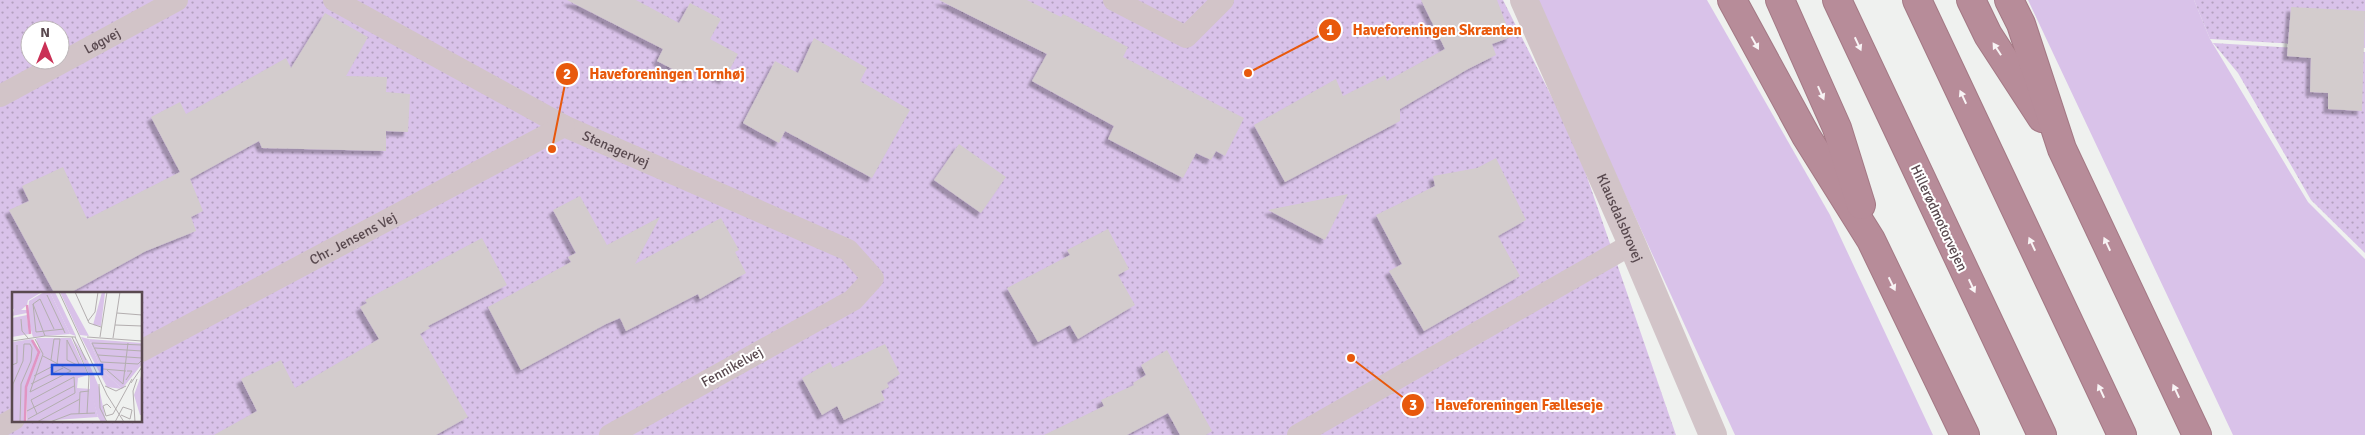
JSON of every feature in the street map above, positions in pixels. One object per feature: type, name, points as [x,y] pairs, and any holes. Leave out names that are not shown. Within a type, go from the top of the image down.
[{"type":"highway","points":[[1732,0],[1806,136],[1871,240],[1965,435]]},
{"type":"highway","points":[[1780,0],[1837,128],[1871,240]]},
{"type":"highway","name":"Hillerødmotorvejen","points":[[1837,0],[2042,435]]},
{"type":"highway","points":[[1917,0],[2122,435]]},
{"type":"highway","points":[[1971,0],[1988,35],[2062,149]]},
{"type":"highway","points":[[2009,0],[2021,24],[2062,149],[2197,435]]},
{"type":"street","name":"Klausdalsbrovej","points":[[1524,0],[1632,244],[1713,435]]},
{"type":"lane","name":"Løgvej","points":[[0,96],[177,0]]},
{"type":"lane","name":"Stenagervej","points":[[334,0],[564,126],[848,250],[873,278],[853,300]]},
{"type":"lane","points":[[1114,0],[1186,37],[1223,0]]},
{"type":"lane","name":"Chr. Jensens Vej","points":[[142,350],[564,126]]},
{"type":"lane","points":[[1298,435],[1632,244]]},
{"type":"lane","name":"Fennikelvej","points":[[610,435],[853,300]]},
{"type":"lane","points":[[0,426],[12,420]]},
{"type":"shaded area","points":[[0,0],[1503,0],[1576,145],[1676,435],[0,435]]},
{"type":"shaded area","points":[[1536,0],[1707,0],[1830,215],[1933,435],[1735,435]]},
{"type":"shaded area","points":[[2028,0],[2194,0],[2210,39],[2308,202],[2365,259],[2365,435],[2233,435]]},
{"type":"shaded area","points":[[2194,0],[2365,0],[2365,48],[2210,39]]},
{"type":"shaded area","points":[[2213,43],[2365,52],[2365,253],[2311,200],[2238,73]]},
{"type":"building","points":[[567,0],[636,0],[679,23],[690,3],[721,19],[710,39],[738,54],[724,80],[696,66],[690,78],[657,61],[663,49]]},
{"type":"building","points":[[939,0],[1027,0],[1061,17],[1063,14],[1128,47],[1123,57],[1244,118],[1225,156],[1216,151],[1211,160],[1196,153],[1183,178],[1108,139],[1114,126],[1032,81],[1047,54]]},
{"type":"building","points":[[1421,0],[1497,0],[1511,37],[1492,44],[1496,55],[1468,69],[1400,109],[1400,121],[1285,182],[1254,125],[1336,79],[1343,96],[1385,75],[1387,81],[1445,49]]},
{"type":"building","points":[[2291,7],[2365,11],[2362,111],[2328,109],[2328,93],[2310,92],[2311,58],[2287,56]]},
{"type":"building","points":[[325,13],[368,37],[346,76],[387,77],[386,92],[410,94],[408,132],[386,131],[386,151],[262,148],[259,141],[190,179],[203,211],[191,217],[196,231],[146,251],[72,292],[54,292],[9,210],[29,201],[22,186],[63,167],[87,219],[180,172],[151,117],[180,102],[186,114],[286,58],[291,68]]},
{"type":"building","points":[[814,38],[867,68],[860,81],[910,110],[872,178],[785,131],[779,143],[743,123],[775,61],[798,73]]},
{"type":"building","points":[[959,144],[1006,177],[981,213],[934,180]]},
{"type":"building","points":[[1496,158],[1526,220],[1498,236],[1520,276],[1424,331],[1389,271],[1402,264],[1376,215],[1435,186],[1433,176],[1477,168]]},
{"type":"building","points":[[1348,194],[1325,240],[1268,210]]},
{"type":"building","points":[[580,196],[607,245],[660,217],[635,264],[721,218],[739,250],[735,252],[746,273],[700,299],[698,294],[626,331],[620,318],[606,324],[521,370],[488,307],[571,262],[568,257],[576,253],[553,210]]},
{"type":"building","points":[[1108,229],[1129,269],[1118,275],[1135,305],[1078,339],[1070,325],[1038,342],[1007,288],[1070,255],[1067,250]]},
{"type":"building","points":[[482,238],[507,285],[428,326],[430,328],[420,334],[468,417],[436,435],[214,435],[257,411],[241,379],[281,360],[295,388],[379,339],[360,307],[367,303],[365,300]]},
{"type":"building","points":[[885,344],[900,374],[887,383],[889,387],[881,391],[885,400],[844,420],[837,406],[822,415],[802,378],[830,362],[833,368]]},
{"type":"building","points":[[1167,350],[1212,431],[1206,435],[1180,435],[1168,413],[1127,435],[1044,435],[1104,406],[1101,400],[1134,385],[1133,383],[1146,375],[1141,365]]},
{"type":"place","name":"Haveforeningen Skrænten","points":[[1248,73]]},
{"type":"place","name":"Haveforeningen Tornhøj","points":[[552,149]]},
{"type":"place","name":"Haveforeningen Fælleseje","points":[[1351,358]]}]
